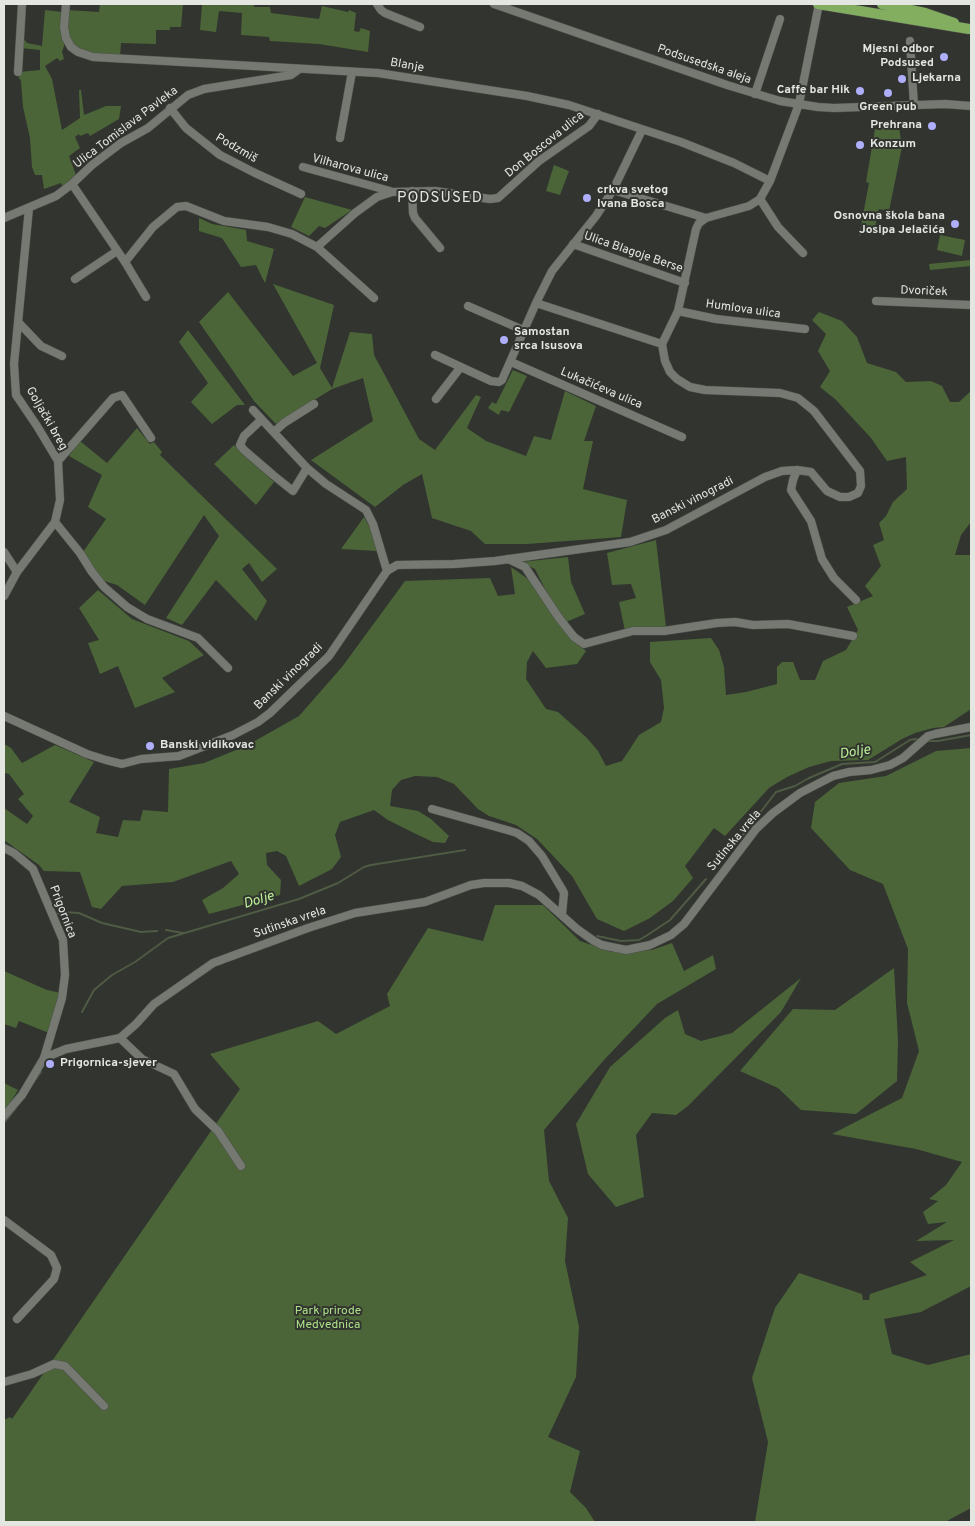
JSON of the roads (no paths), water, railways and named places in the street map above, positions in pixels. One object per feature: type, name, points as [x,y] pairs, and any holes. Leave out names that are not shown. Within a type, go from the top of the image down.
[{"type":"main road","points":[[818,4],[970,30]]},
{"type":"main road","points":[[882,4],[932,15],[970,30]]},
{"type":"street","points":[[18,72],[22,4]]},
{"type":"street","name":"Blanje","points":[[66,4],[64,27],[66,38],[71,47],[78,52],[93,57],[398,75],[440,84],[527,96],[569,105],[598,114],[710,153],[734,162],[770,181]]},
{"type":"street","points":[[377,4],[385,13],[420,27]]},
{"type":"street","name":"Podsusedska aleja","points":[[494,4],[755,94],[799,104],[834,108],[945,104],[971,106]]},
{"type":"street","points":[[818,4],[799,104],[770,181],[760,199],[749,206],[706,218],[699,223],[696,229],[678,310],[662,344],[665,361],[670,372],[690,387],[705,390],[780,393],[798,398],[814,411],[851,457],[860,471],[861,486],[858,493],[840,498],[827,491],[811,472],[797,470],[791,490],[811,520],[822,559],[834,578],[856,600]]},
{"type":"street","points":[[755,94],[780,19]]},
{"type":"street","points":[[910,41],[914,106]]},
{"type":"street","name":"Ulica Tomislava Pavleka","points":[[4,218],[56,196],[92,165],[122,143],[148,128],[188,95],[204,89],[291,75],[298,70]]},
{"type":"street","points":[[340,138],[352,72]]},
{"type":"street","name":"Podzmiš","points":[[170,108],[186,128],[220,155],[301,194]]},
{"type":"street","name":"Don Boscova ulica","points":[[317,248],[355,213],[377,197],[392,192],[435,191],[490,199],[498,198],[539,161],[589,126],[598,114]]},
{"type":"street","points":[[436,355],[460,368],[491,381],[499,382],[504,376],[523,330],[552,271],[613,190],[642,130]]},
{"type":"street","name":"Vilharova ulica","points":[[302,168],[392,192]]},
{"type":"street","points":[[72,184],[116,251],[126,262],[146,297]]},
{"type":"street","points":[[613,190],[706,218]]},
{"type":"street","points":[[412,191],[415,218],[440,248]]},
{"type":"street","points":[[760,199],[778,227],[803,253]]},
{"type":"street","points":[[126,262],[153,227],[177,207],[186,206],[224,220],[268,227],[292,234],[317,248],[374,298]]},
{"type":"street","name":"Goljački breg","points":[[4,596],[16,572],[55,522],[60,500],[58,461],[38,426],[16,395],[14,364],[29,208]]},
{"type":"street","name":"Ulica Blagoje Berse","points":[[573,244],[685,283]]},
{"type":"street","points":[[75,279],[116,251]]},
{"type":"street","name":"Dvoriček","points":[[876,301],[971,305]]},
{"type":"street","points":[[536,303],[662,344]]},
{"type":"street","points":[[468,306],[523,330]]},
{"type":"street","name":"Humlova ulica","points":[[678,310],[716,319],[805,329]]},
{"type":"street","points":[[19,322],[41,346],[62,356]]},
{"type":"street","name":"Lukačićeva ulica","points":[[510,362],[682,437]]},
{"type":"street","points":[[436,399],[460,368]]},
{"type":"street","points":[[58,461],[113,398],[122,395],[152,438]]},
{"type":"street","points":[[274,432],[284,423],[314,404]]},
{"type":"street","points":[[253,410],[307,468],[326,484],[366,510],[373,524],[387,571]]},
{"type":"street","points":[[261,420],[244,436],[240,445],[244,450],[293,491],[307,468]]},
{"type":"street","name":"Banski vinogradi","points":[[4,716],[87,754],[122,764],[142,759],[179,756],[233,735],[258,722],[282,703],[329,656],[387,571],[397,565],[462,564],[630,542],[666,530],[765,477],[782,471],[797,470]]},
{"type":"street","points":[[55,522],[80,552],[104,587],[127,607],[147,620],[198,638],[228,668]]},
{"type":"street","points":[[4,552],[16,572]]},
{"type":"street","points":[[508,559],[525,567],[559,618],[574,637],[584,644],[633,631],[664,631],[735,622],[753,625],[793,625],[853,636]]},
{"type":"street","name":"Sutinska vrela","points":[[120,1038],[154,1004],[213,963],[355,913],[425,902],[471,885],[509,882],[522,886],[539,895],[594,941],[611,948],[633,949],[658,941],[684,924],[756,829],[800,793],[833,776],[871,770],[890,764],[903,758],[928,736],[971,727]]},
{"type":"street","points":[[432,808],[517,833],[528,841],[542,856],[564,893],[562,914]]},
{"type":"street","name":"Prigornica","points":[[4,848],[14,853],[33,869],[63,940],[65,975],[62,998],[44,1058],[22,1095],[4,1116]]},
{"type":"street","points":[[44,1058],[66,1049],[120,1038],[142,1059],[174,1074],[195,1109],[218,1131],[241,1166]]},
{"type":"street","points":[[4,1220],[51,1255],[57,1268],[54,1279],[17,1319]]},
{"type":"street","points":[[4,1382],[32,1374],[54,1364],[65,1366],[104,1406]]},
{"type":"waterway","name":"Dolje","points":[[927,741],[971,735]]},
{"type":"waterway","name":"Dolje","points":[[736,844],[776,792],[795,786],[842,764],[875,762],[910,740],[920,740]]},
{"type":"waterway","name":"Dolje","points":[[82,1012],[94,990],[112,975],[135,962],[168,938],[299,899],[338,883],[364,867],[465,850]]},
{"type":"waterway","name":"Dolje","points":[[597,936],[621,941],[639,940],[670,920],[706,879]]},
{"type":"waterway","points":[[56,914],[64,912],[79,913],[102,923],[141,932],[157,931]]},
{"type":"waterway","points":[[166,930],[183,933]]},
{"type":"waterway","name":"Dolje","points":[[33,1083],[41,1072]]},
{"type":"waterway","name":"Dolje","points":[[4,1123],[16,1108]]},
{"type":"place","name":"Mjesni odbor Podsused","points":[[944,57]]},
{"type":"place","name":"Ljekarna","points":[[902,79]]},
{"type":"place","name":"Caffe bar Hik","points":[[860,91]]},
{"type":"place","name":"Green pub","points":[[888,93]]},
{"type":"place","name":"Prehrana","points":[[932,126]]},
{"type":"place","name":"Konzum","points":[[860,145]]},
{"type":"place","name":"crkva svetog Ivana Bosca","points":[[587,198]]},
{"type":"place","name":"Osnovna škola bana Josipa Jelačića","points":[[955,224]]},
{"type":"place","name":"Samostan srca Isusova","points":[[504,340]]},
{"type":"place","name":"Banski vidikovac","points":[[150,746]]},
{"type":"place","name":"Prigornica-sjever","points":[[50,1064]]},
{"type":"district","name":"PODSUSED","points":[[440,199]]},
{"type":"park label","name":"Park prirode Medvednica","points":[[328,1319]]}]
